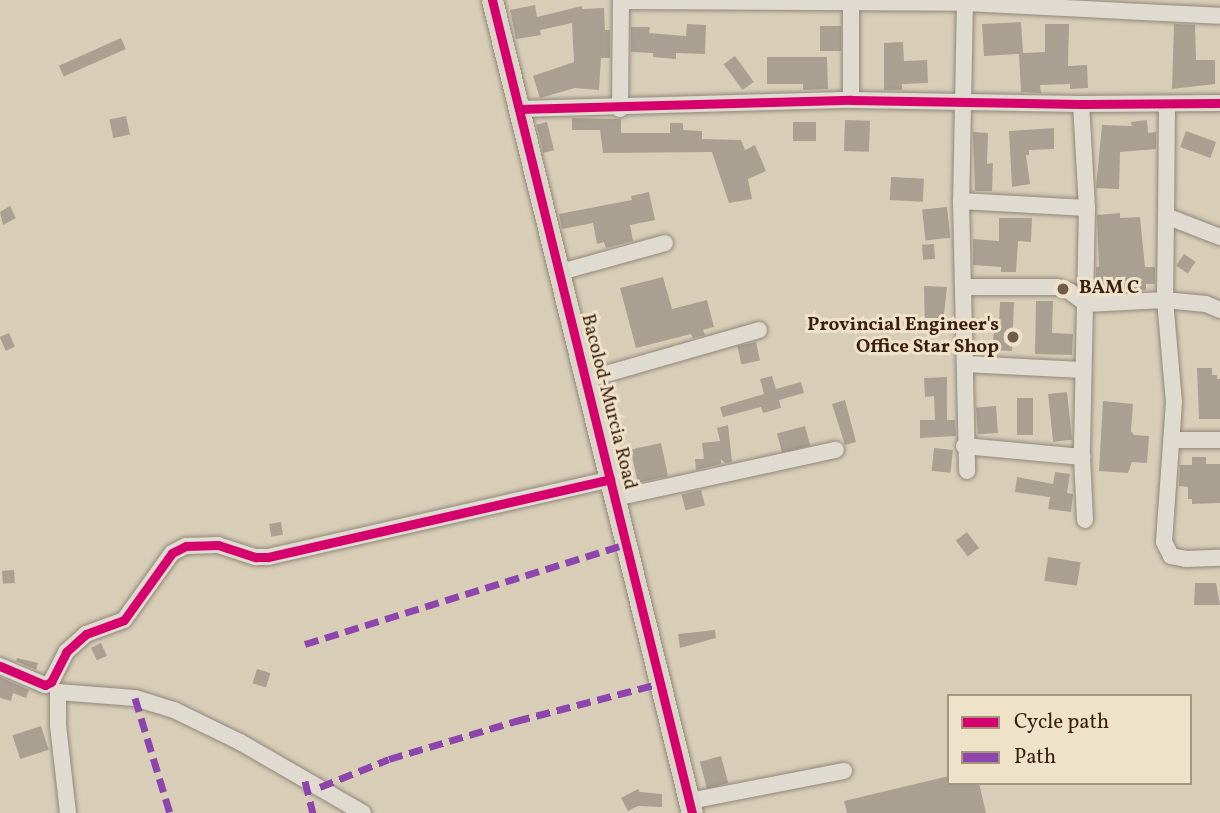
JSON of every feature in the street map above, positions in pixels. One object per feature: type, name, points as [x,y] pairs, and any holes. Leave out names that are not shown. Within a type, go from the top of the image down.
[{"type":"main road","name":"Bacolod-Murcia Road","points":[[492,0],[690,807]]},
{"type":"street","points":[[620,109],[621,1],[965,2],[1220,16]]},
{"type":"street","points":[[851,2],[851,100]]},
{"type":"street","points":[[965,2],[961,201],[965,287],[964,446],[967,471]]},
{"type":"street","points":[[519,109],[620,109],[851,100],[1081,104],[1220,103]]},
{"type":"street","points":[[1081,104],[1087,208],[1082,370],[1085,520]]},
{"type":"street","points":[[1167,104],[1165,300],[1174,402],[1164,542],[1171,556],[1186,559],[1220,558]]},
{"type":"street","points":[[961,201],[1087,208]]},
{"type":"street","points":[[1166,216],[1220,237]]},
{"type":"street","points":[[557,273],[665,243]]},
{"type":"street","points":[[965,287],[1057,287],[1069,291],[1086,304],[1165,300],[1206,304],[1220,310]]},
{"type":"street","points":[[585,380],[759,330]]},
{"type":"street","points":[[965,364],[1082,370]]},
{"type":"street","points":[[1173,440],[1220,440]]},
{"type":"street","points":[[964,446],[1082,457]]},
{"type":"street","points":[[68,813],[55,687],[66,652],[86,635],[124,620],[172,553],[186,546],[218,545],[268,558],[612,489],[836,450]]},
{"type":"street","points":[[0,666],[45,685],[135,698],[174,710],[240,742],[363,813]]},
{"type":"street","points":[[690,807],[844,771]]},
{"type":"building","points":[[535,5],[537,17],[582,6],[582,9],[604,8],[605,30],[610,30],[610,58],[601,58],[599,90],[575,88],[540,98],[533,76],[574,62],[572,23],[540,30],[541,35],[516,39],[510,10]]},
{"type":"building","points":[[1021,22],[1023,53],[1045,52],[1045,24],[1069,24],[1068,66],[1087,65],[1088,88],[1070,89],[1070,84],[1040,85],[1041,93],[1021,92],[1019,54],[984,56],[982,24]]},
{"type":"building","points":[[687,24],[706,25],[705,54],[676,53],[676,59],[653,57],[653,53],[631,52],[631,27],[650,27],[649,33],[686,36]]},
{"type":"building","points":[[1174,24],[1195,25],[1196,60],[1215,60],[1215,84],[1172,89]]},
{"type":"building","points":[[820,26],[841,26],[841,51],[820,51]]},
{"type":"building","points":[[121,38],[126,49],[64,77],[59,66]]},
{"type":"building","points":[[903,42],[904,61],[927,60],[928,83],[902,84],[902,90],[884,90],[884,43]]},
{"type":"building","points":[[735,56],[754,82],[742,90],[724,64]]},
{"type":"building","points":[[767,57],[827,57],[828,89],[803,90],[803,84],[767,84]]},
{"type":"building","points":[[126,116],[130,135],[113,138],[109,120]]},
{"type":"building","points":[[572,118],[621,119],[621,133],[670,133],[670,123],[683,123],[683,130],[702,131],[702,139],[741,140],[745,150],[755,145],[766,171],[748,179],[752,199],[729,203],[712,152],[603,153],[600,130],[572,130]]},
{"type":"building","points":[[845,120],[870,121],[869,152],[844,151]]},
{"type":"building","points":[[1147,120],[1148,133],[1156,132],[1156,149],[1120,152],[1119,189],[1096,188],[1102,125],[1132,126],[1131,122]]},
{"type":"building","points":[[547,122],[554,150],[543,153],[536,125]]},
{"type":"building","points":[[793,122],[816,122],[816,141],[793,141]]},
{"type":"building","points":[[1054,128],[1054,149],[1029,150],[1029,155],[1026,155],[1030,184],[1012,187],[1009,131]]},
{"type":"building","points":[[1186,131],[1216,142],[1210,158],[1180,147]]},
{"type":"building","points":[[973,132],[988,133],[987,164],[993,163],[992,191],[975,191]]},
{"type":"building","points":[[891,177],[924,179],[923,202],[890,200]]},
{"type":"building","points":[[649,192],[655,220],[630,225],[633,241],[606,248],[604,242],[597,244],[593,223],[562,229],[559,214],[632,200],[631,196]]},
{"type":"building","points":[[10,206],[16,218],[3,225],[0,212]]},
{"type":"building","points":[[947,207],[950,238],[925,240],[922,210]]},
{"type":"building","points":[[1120,213],[1120,218],[1140,217],[1145,267],[1155,267],[1155,284],[1146,284],[1146,290],[1096,290],[1096,267],[1099,267],[1097,215]]},
{"type":"building","points":[[999,218],[1032,218],[1031,242],[1018,241],[1016,272],[1001,272],[1001,267],[973,265],[973,239],[999,241]]},
{"type":"building","points":[[934,244],[935,259],[923,260],[922,245]]},
{"type":"building","points":[[1184,254],[1196,262],[1188,273],[1176,266]]},
{"type":"building","points":[[663,277],[672,309],[707,300],[714,327],[703,330],[705,335],[693,338],[691,334],[636,348],[620,288]]},
{"type":"building","points":[[924,286],[947,287],[942,332],[925,331]]},
{"type":"building","points":[[1036,301],[1053,301],[1052,333],[1073,334],[1072,355],[1035,354]]},
{"type":"building","points":[[1000,302],[1014,302],[1012,351],[993,350],[994,322],[999,322]]},
{"type":"building","points":[[9,333],[15,347],[6,351],[0,337]]},
{"type":"building","points":[[756,342],[760,361],[741,365],[737,346]]},
{"type":"building","points":[[1197,368],[1212,368],[1212,375],[1217,375],[1217,379],[1220,379],[1220,419],[1199,419]]},
{"type":"building","points":[[772,376],[776,389],[801,382],[804,393],[779,400],[781,408],[763,413],[761,407],[723,417],[720,407],[764,394],[760,379]]},
{"type":"building","points":[[947,377],[947,420],[955,420],[956,436],[920,438],[920,420],[935,420],[934,396],[925,397],[924,378]]},
{"type":"building","points":[[1067,392],[1072,440],[1053,442],[1048,394]]},
{"type":"building","points":[[1017,398],[1033,398],[1033,435],[1017,435]]},
{"type":"building","points":[[845,400],[856,442],[845,445],[832,404]]},
{"type":"building","points":[[1103,401],[1133,404],[1131,431],[1134,435],[1149,436],[1147,463],[1132,462],[1128,473],[1099,471]]},
{"type":"building","points":[[996,406],[998,433],[978,434],[976,407]]},
{"type":"building","points":[[728,425],[732,462],[725,463],[721,459],[721,464],[696,470],[695,459],[704,459],[702,443],[720,441],[717,428]]},
{"type":"building","points":[[805,426],[810,445],[782,453],[777,434]]},
{"type":"building","points":[[661,443],[668,476],[638,483],[631,449]]},
{"type":"building","points":[[934,448],[953,450],[950,473],[932,471]]},
{"type":"building","points":[[1192,457],[1206,457],[1206,464],[1220,464],[1220,503],[1192,504],[1192,499],[1188,499],[1188,487],[1179,486],[1180,465],[1192,465]]},
{"type":"building","points":[[1055,472],[1070,474],[1067,493],[1073,494],[1071,512],[1048,509],[1050,497],[1015,492],[1017,477],[1053,484]]},
{"type":"building","points":[[701,490],[705,506],[685,510],[682,495]]},
{"type":"building","points":[[281,522],[283,535],[271,537],[269,524]]},
{"type":"building","points":[[967,532],[979,548],[968,556],[956,540]]},
{"type":"building","points":[[1048,557],[1081,562],[1077,586],[1044,581]]},
{"type":"building","points":[[14,570],[15,583],[3,584],[2,571]]},
{"type":"building","points":[[1195,583],[1216,583],[1220,605],[1194,605]]},
{"type":"building","points":[[715,630],[716,638],[680,648],[678,634]]},
{"type":"building","points":[[101,643],[107,656],[97,660],[91,648]]},
{"type":"building","points":[[17,658],[38,663],[36,670],[16,661]]},
{"type":"building","points":[[257,669],[270,673],[266,687],[253,683]]},
{"type":"building","points":[[0,677],[29,690],[26,698],[13,693],[11,701],[0,698]]},
{"type":"building","points":[[41,726],[49,750],[20,759],[12,735]]},
{"type":"building","points":[[721,756],[728,783],[707,789],[700,762]]},
{"type":"building","points":[[947,776],[947,785],[979,785],[986,813],[847,813],[844,801]]},
{"type":"building","points":[[638,789],[640,792],[662,794],[662,807],[638,806],[628,811],[621,798]]},
{"type":"marked path","points":[[305,644],[627,544]]},
{"type":"marked path","points":[[320,787],[389,759],[516,721],[662,683]]},
{"type":"marked path","points":[[135,698],[170,813]]},
{"type":"marked path","points":[[305,781],[313,813]]},
{"type":"cycle path","points":[[492,0],[692,813]]},
{"type":"cycle path","points":[[519,109],[851,100],[1081,104],[1220,103]]},
{"type":"cycle path","points":[[0,666],[45,685],[51,682],[66,652],[86,634],[124,620],[172,553],[186,546],[218,545],[256,557],[268,557],[610,479]]},
{"type":"place","name":"BAM C","points":[[1063,289]]},
{"type":"place","name":"Provincial Engineer's Office Star Shop","points":[[1013,337]]}]
